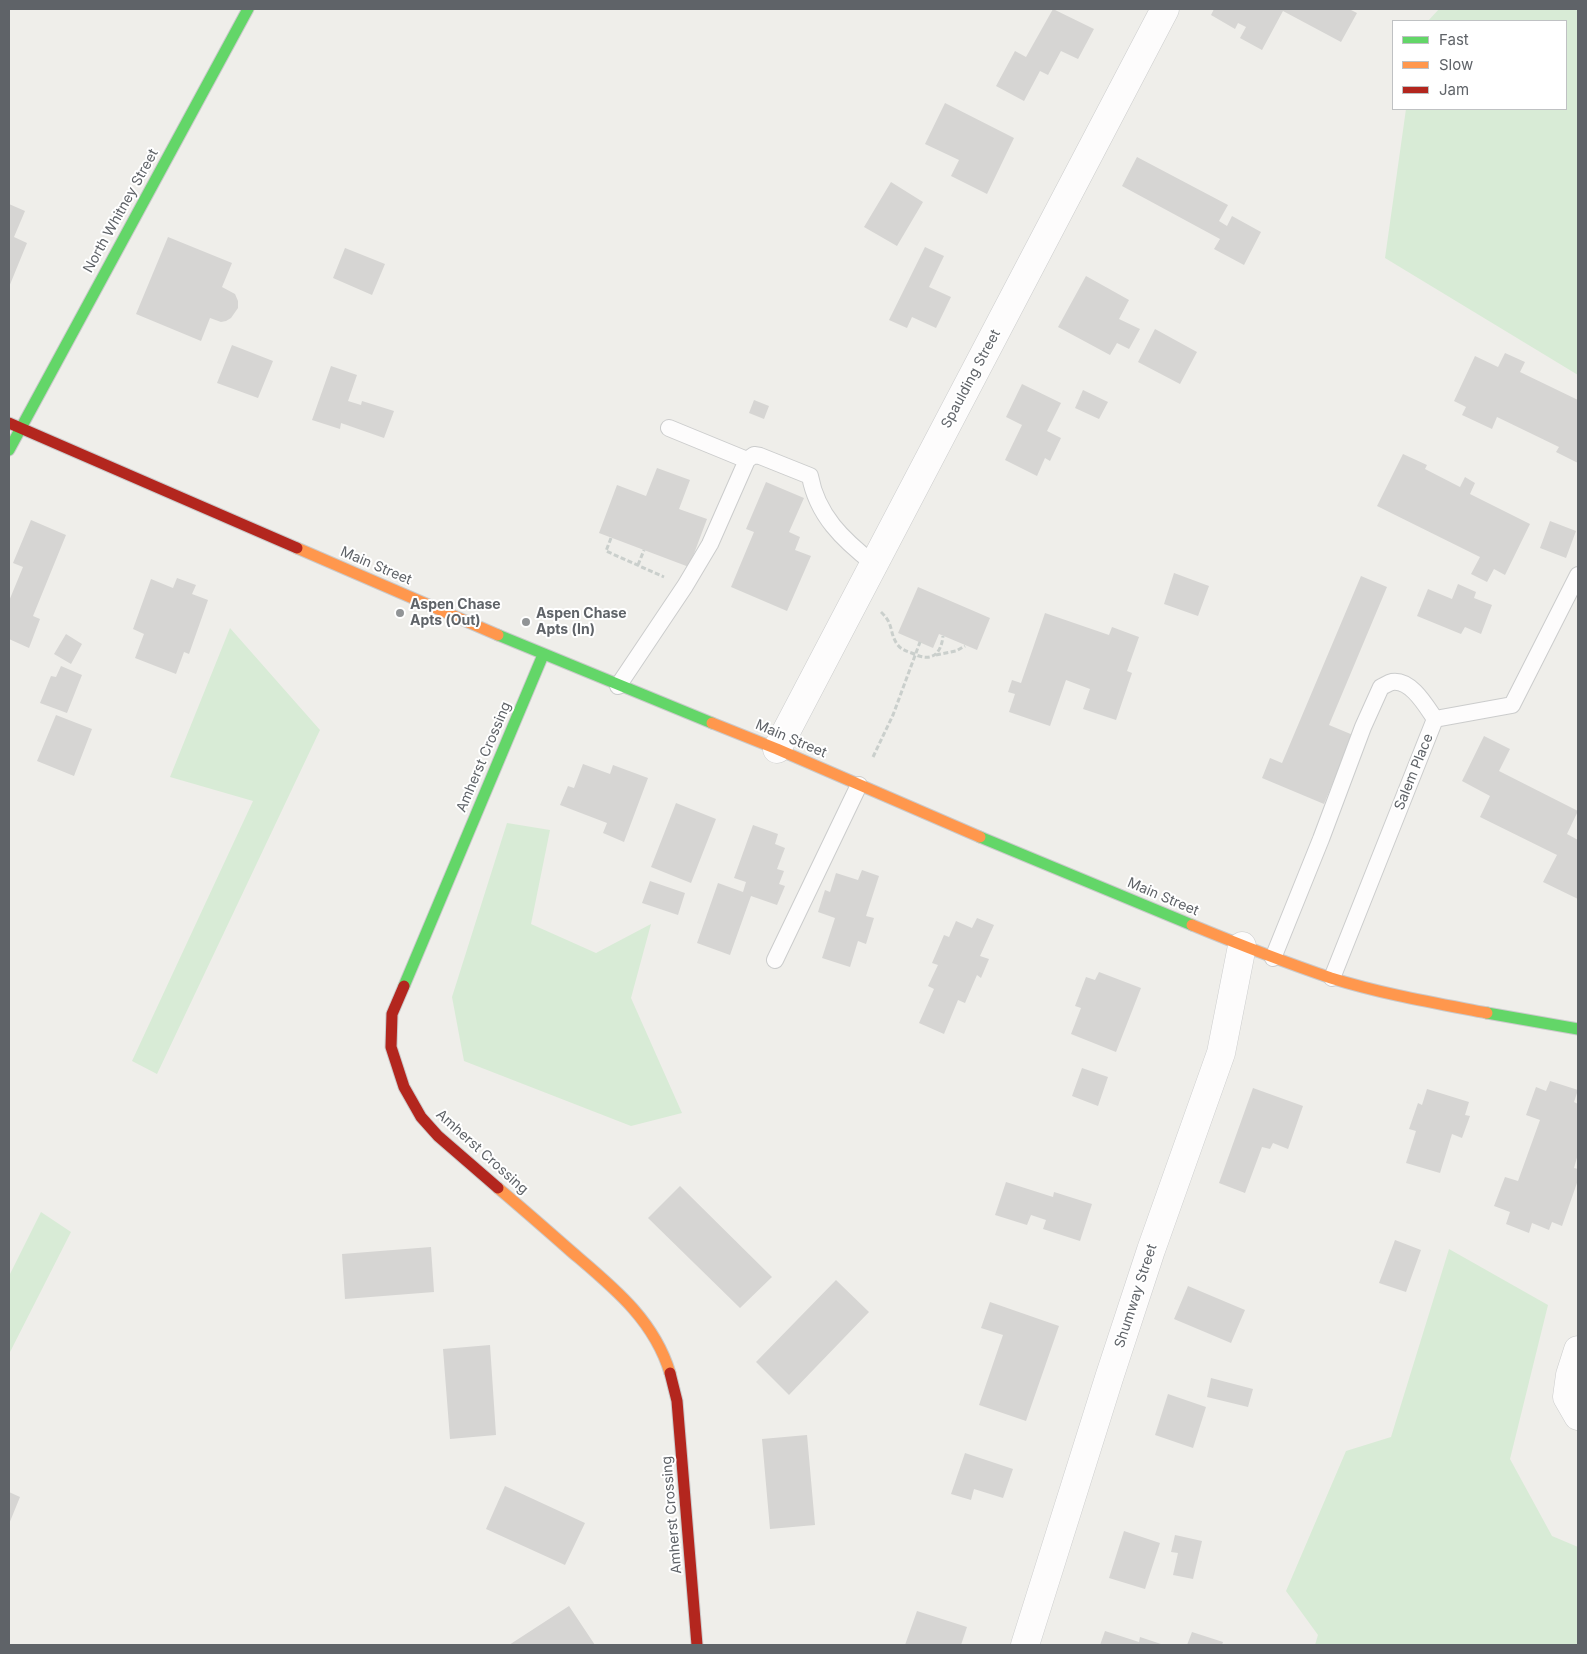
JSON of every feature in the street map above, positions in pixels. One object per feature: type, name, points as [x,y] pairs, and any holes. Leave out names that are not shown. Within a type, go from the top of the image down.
[{"type":"main road","name":"North Whitney Street","points":[[9,450],[248,9]]},
{"type":"main road","name":"Main Street","points":[[9,423],[543,655],[777,749],[1060,871],[1273,958],[1332,978],[1416,1000],[1578,1029]]},
{"type":"main road","name":"Amherst Crossing","points":[[543,655],[392,1014],[391,1047],[404,1087],[422,1117],[438,1136],[620,1294],[638,1312],[652,1331],[670,1369],[677,1401],[698,1645]]},
{"type":"street","name":"Spaulding Street","points":[[777,749],[1165,9]]},
{"type":"street","name":"Shumway Street","points":[[1025,1645],[1112,1369],[1221,1053],[1242,946]]},
{"type":"street","points":[[1578,1350],[1570,1375],[1567,1397],[1578,1416]]},
{"type":"lane","points":[[669,428],[747,460]]},
{"type":"lane","points":[[618,686],[685,586],[710,544],[747,460],[754,456],[760,456],[810,476],[813,492],[819,507],[854,548],[874,564]]},
{"type":"lane","name":"Salem Place","points":[[1332,978],[1435,719],[1512,706],[1578,575]]},
{"type":"lane","points":[[1273,958],[1363,727],[1381,687],[1392,682],[1409,686],[1435,719]]},
{"type":"lane","points":[[775,960],[859,785]]},
{"type":"path","points":[[611,538],[606,551],[685,586]]},
{"type":"path","points":[[638,565],[644,550]]},
{"type":"path","points":[[860,590],[889,620],[897,643],[902,650],[922,658],[929,658],[956,651],[965,646]]},
{"type":"path","points":[[935,655],[943,636]]},
{"type":"path","points":[[859,785],[892,715],[920,642]]},
{"type":"green space","points":[[1439,9],[1578,9],[1578,375],[1385,258],[1406,110],[1567,110],[1567,20],[1429,20]]},
{"type":"green space","points":[[230,628],[320,730],[157,1074],[132,1061],[253,801],[170,777]]},
{"type":"green space","points":[[507,823],[550,830],[531,924],[596,953],[651,924],[631,998],[682,1113],[631,1126],[464,1061],[452,997]]},
{"type":"green space","points":[[41,1212],[71,1232],[9,1354],[9,1276]]},
{"type":"green space","points":[[1449,1249],[1548,1305],[1510,1459],[1552,1536],[1578,1547],[1578,1645],[1315,1645],[1318,1635],[1286,1591],[1346,1451],[1391,1437]]},
{"type":"building","points":[[1053,9],[1094,29],[1078,59],[1061,51],[1048,75],[1040,71],[1024,101],[996,86],[1015,51],[1026,57]]},
{"type":"building","points":[[1214,9],[1349,9],[1357,13],[1341,42],[1283,11],[1262,50],[1240,38],[1246,27],[1238,23],[1235,29],[1211,15]]},
{"type":"building","points":[[945,103],[1014,138],[987,194],[951,176],[959,160],[925,144]]},
{"type":"building","points":[[1137,157],[1228,205],[1219,221],[1227,226],[1232,216],[1261,232],[1244,265],[1214,249],[1220,239],[1122,186]]},
{"type":"building","points":[[891,182],[923,202],[897,246],[864,227]]},
{"type":"building","points":[[9,204],[25,211],[14,237],[27,243],[9,287]]},
{"type":"building","points":[[168,237],[232,263],[222,287],[235,294],[238,308],[231,318],[226,321],[221,322],[210,318],[201,341],[136,314]]},
{"type":"building","points":[[925,247],[944,256],[929,287],[951,297],[936,328],[912,317],[907,328],[889,320]]},
{"type":"building","points":[[345,248],[385,264],[372,295],[333,278]]},
{"type":"building","points":[[1086,276],[1129,300],[1119,319],[1140,329],[1129,349],[1117,343],[1110,355],[1058,327]]},
{"type":"building","points":[[1155,329],[1197,352],[1180,384],[1138,362]]},
{"type":"building","points":[[232,345],[273,361],[258,398],[217,383]]},
{"type":"building","points":[[1505,353],[1525,362],[1520,372],[1578,400],[1578,463],[1556,452],[1559,447],[1497,417],[1492,429],[1462,415],[1466,407],[1454,401],[1475,356],[1498,367]]},
{"type":"building","points":[[331,366],[357,375],[348,401],[361,405],[362,401],[394,411],[384,438],[341,423],[340,429],[312,420]]},
{"type":"building","points":[[1022,384],[1061,403],[1047,431],[1061,438],[1050,461],[1045,458],[1037,476],[1005,460],[1022,425],[1006,417]]},
{"type":"building","points":[[1083,390],[1108,402],[1099,419],[1075,408]]},
{"type":"building","points":[[754,400],[769,406],[764,419],[749,413]]},
{"type":"building","points":[[1403,454],[1427,465],[1425,469],[1460,487],[1465,477],[1475,483],[1470,494],[1530,524],[1505,575],[1494,569],[1487,582],[1471,574],[1480,557],[1377,506]]},
{"type":"building","points":[[657,468],[690,480],[679,509],[707,519],[689,567],[599,533],[617,485],[646,496]]},
{"type":"building","points":[[766,482],[804,498],[789,532],[800,537],[795,550],[811,556],[787,611],[731,587],[754,532],[746,529]]},
{"type":"building","points":[[31,520],[66,535],[33,616],[40,619],[29,648],[9,639],[9,601],[23,567],[13,563]]},
{"type":"building","points":[[1550,521],[1576,531],[1566,558],[1540,548]]},
{"type":"building","points":[[1174,573],[1209,586],[1198,616],[1164,604]]},
{"type":"building","points":[[1361,576],[1387,587],[1329,725],[1353,735],[1324,804],[1262,778],[1270,758],[1282,763]]},
{"type":"building","points":[[177,578],[196,585],[192,594],[208,600],[189,654],[184,652],[176,674],[135,658],[144,634],[133,629],[151,579],[173,588]]},
{"type":"building","points":[[1458,584],[1476,592],[1474,598],[1492,605],[1481,634],[1465,627],[1461,634],[1417,616],[1428,589],[1452,599]]},
{"type":"building","points":[[918,587],[990,618],[977,650],[939,634],[933,648],[898,633]]},
{"type":"building","points":[[1045,613],[1109,635],[1112,627],[1139,637],[1127,671],[1132,673],[1116,720],[1083,709],[1090,689],[1066,680],[1050,726],[1009,712],[1015,694],[1008,692],[1012,680],[1021,683]]},
{"type":"building","points":[[66,634],[82,644],[71,664],[54,654]]},
{"type":"building","points":[[61,666],[82,675],[67,713],[40,703],[51,676],[56,677]]},
{"type":"building","points":[[56,715],[92,729],[74,776],[37,761]]},
{"type":"building","points":[[1484,736],[1510,749],[1499,771],[1578,811],[1567,834],[1578,840],[1578,899],[1543,882],[1557,855],[1480,817],[1490,796],[1462,781]]},
{"type":"building","points":[[583,764],[610,774],[613,765],[648,778],[624,842],[603,833],[607,823],[560,805],[568,786],[574,788]]},
{"type":"building","points":[[676,803],[716,819],[691,883],[651,867]]},
{"type":"building","points":[[753,825],[778,834],[775,844],[785,848],[777,869],[784,871],[779,884],[785,886],[777,905],[751,896],[730,955],[697,943],[718,883],[743,892],[746,882],[734,878]]},
{"type":"building","points":[[862,870],[879,876],[866,916],[874,918],[866,944],[858,941],[850,967],[822,958],[835,918],[818,912],[825,890],[830,892],[836,873],[858,880]]},
{"type":"building","points":[[650,881],[685,893],[678,915],[642,903]]},
{"type":"building","points":[[977,918],[994,925],[980,956],[989,959],[981,978],[977,975],[965,1003],[958,1000],[944,1034],[919,1023],[934,989],[928,986],[938,965],[932,963],[944,935],[949,937],[956,921],[972,928]]},
{"type":"building","points":[[1099,972],[1141,988],[1116,1052],[1071,1034],[1081,1008],[1075,1006],[1086,977],[1095,980]]},
{"type":"building","points":[[1082,1068],[1108,1077],[1098,1106],[1072,1096]]},
{"type":"building","points":[[1550,1081],[1578,1090],[1574,1102],[1578,1104],[1578,1154],[1574,1168],[1578,1169],[1578,1180],[1562,1226],[1552,1222],[1549,1230],[1532,1223],[1529,1233],[1506,1224],[1510,1212],[1494,1206],[1505,1177],[1518,1181],[1540,1120],[1526,1115],[1536,1087],[1546,1091]]},
{"type":"building","points":[[1253,1088],[1303,1106],[1288,1149],[1273,1143],[1270,1149],[1262,1147],[1245,1193],[1219,1183]]},
{"type":"building","points":[[1427,1089],[1469,1102],[1465,1115],[1470,1116],[1462,1138],[1452,1134],[1440,1173],[1406,1163],[1416,1131],[1409,1129],[1418,1103],[1422,1105]]},
{"type":"building","points":[[1006,1182],[1053,1197],[1054,1192],[1092,1204],[1080,1241],[1043,1229],[1046,1220],[1031,1215],[1027,1225],[995,1215]]},
{"type":"building","points":[[680,1186],[772,1277],[740,1308],[648,1218]]},
{"type":"building","points":[[1395,1240],[1421,1250],[1406,1292],[1379,1283]]},
{"type":"building","points":[[431,1247],[434,1292],[345,1299],[342,1254]]},
{"type":"building","points":[[836,1280],[869,1312],[789,1395],[756,1362]]},
{"type":"building","points":[[1188,1286],[1245,1310],[1231,1343],[1174,1319]]},
{"type":"building","points":[[990,1302],[1059,1326],[1026,1421],[979,1405],[1003,1335],[981,1328]]},
{"type":"building","points":[[490,1345],[496,1435],[450,1439],[443,1349]]},
{"type":"building","points":[[1211,1378],[1253,1389],[1248,1407],[1207,1397]]},
{"type":"building","points":[[1168,1394],[1206,1407],[1193,1448],[1155,1435]]},
{"type":"building","points":[[807,1435],[815,1525],[770,1529],[762,1439]]},
{"type":"building","points":[[965,1453],[1013,1469],[1003,1498],[974,1489],[971,1500],[951,1494]]},
{"type":"building","points":[[505,1486],[585,1523],[565,1565],[486,1529]]},
{"type":"building","points":[[9,1492],[20,1497],[9,1524]]},
{"type":"building","points":[[1124,1531],[1160,1543],[1145,1589],[1109,1578]]},
{"type":"building","points":[[1175,1535],[1202,1541],[1193,1579],[1173,1575],[1178,1553],[1171,1552]]},
{"type":"building","points":[[569,1606],[595,1645],[509,1645]]},
{"type":"building","points":[[917,1611],[967,1627],[961,1645],[905,1645]]},
{"type":"building","points":[[1105,1631],[1139,1642],[1140,1637],[1164,1645],[1100,1645]]},
{"type":"building","points":[[1192,1632],[1223,1642],[1222,1645],[1187,1645]]},
{"type":"traffic: fast","points":[[9,450],[248,9]]},
{"type":"traffic: fast","points":[[498,635],[712,723]]},
{"type":"traffic: fast","points":[[404,986],[543,655]]},
{"type":"traffic: fast","points":[[980,837],[1192,925]]},
{"type":"traffic: fast","points":[[1487,1013],[1578,1029]]},
{"type":"traffic: slow","points":[[297,548],[498,635]]},
{"type":"traffic: slow","points":[[712,723],[777,749],[980,837]]},
{"type":"traffic: slow","points":[[1192,925],[1261,953],[1350,984],[1487,1013]]},
{"type":"traffic: slow","points":[[498,1188],[603,1279],[631,1306],[654,1337],[670,1373]]},
{"type":"traffic: jam","points":[[9,423],[297,548]]},
{"type":"traffic: jam","points":[[404,986],[392,1014],[391,1047],[404,1087],[421,1117],[438,1136],[498,1188]]},
{"type":"traffic: jam","points":[[670,1373],[677,1401],[697,1645]]},
{"type":"place","name":"Aspen Chase Apts (Out)","points":[[400,613]]},
{"type":"place","name":"Aspen Chase Apts (In)","points":[[526,622]]}]
